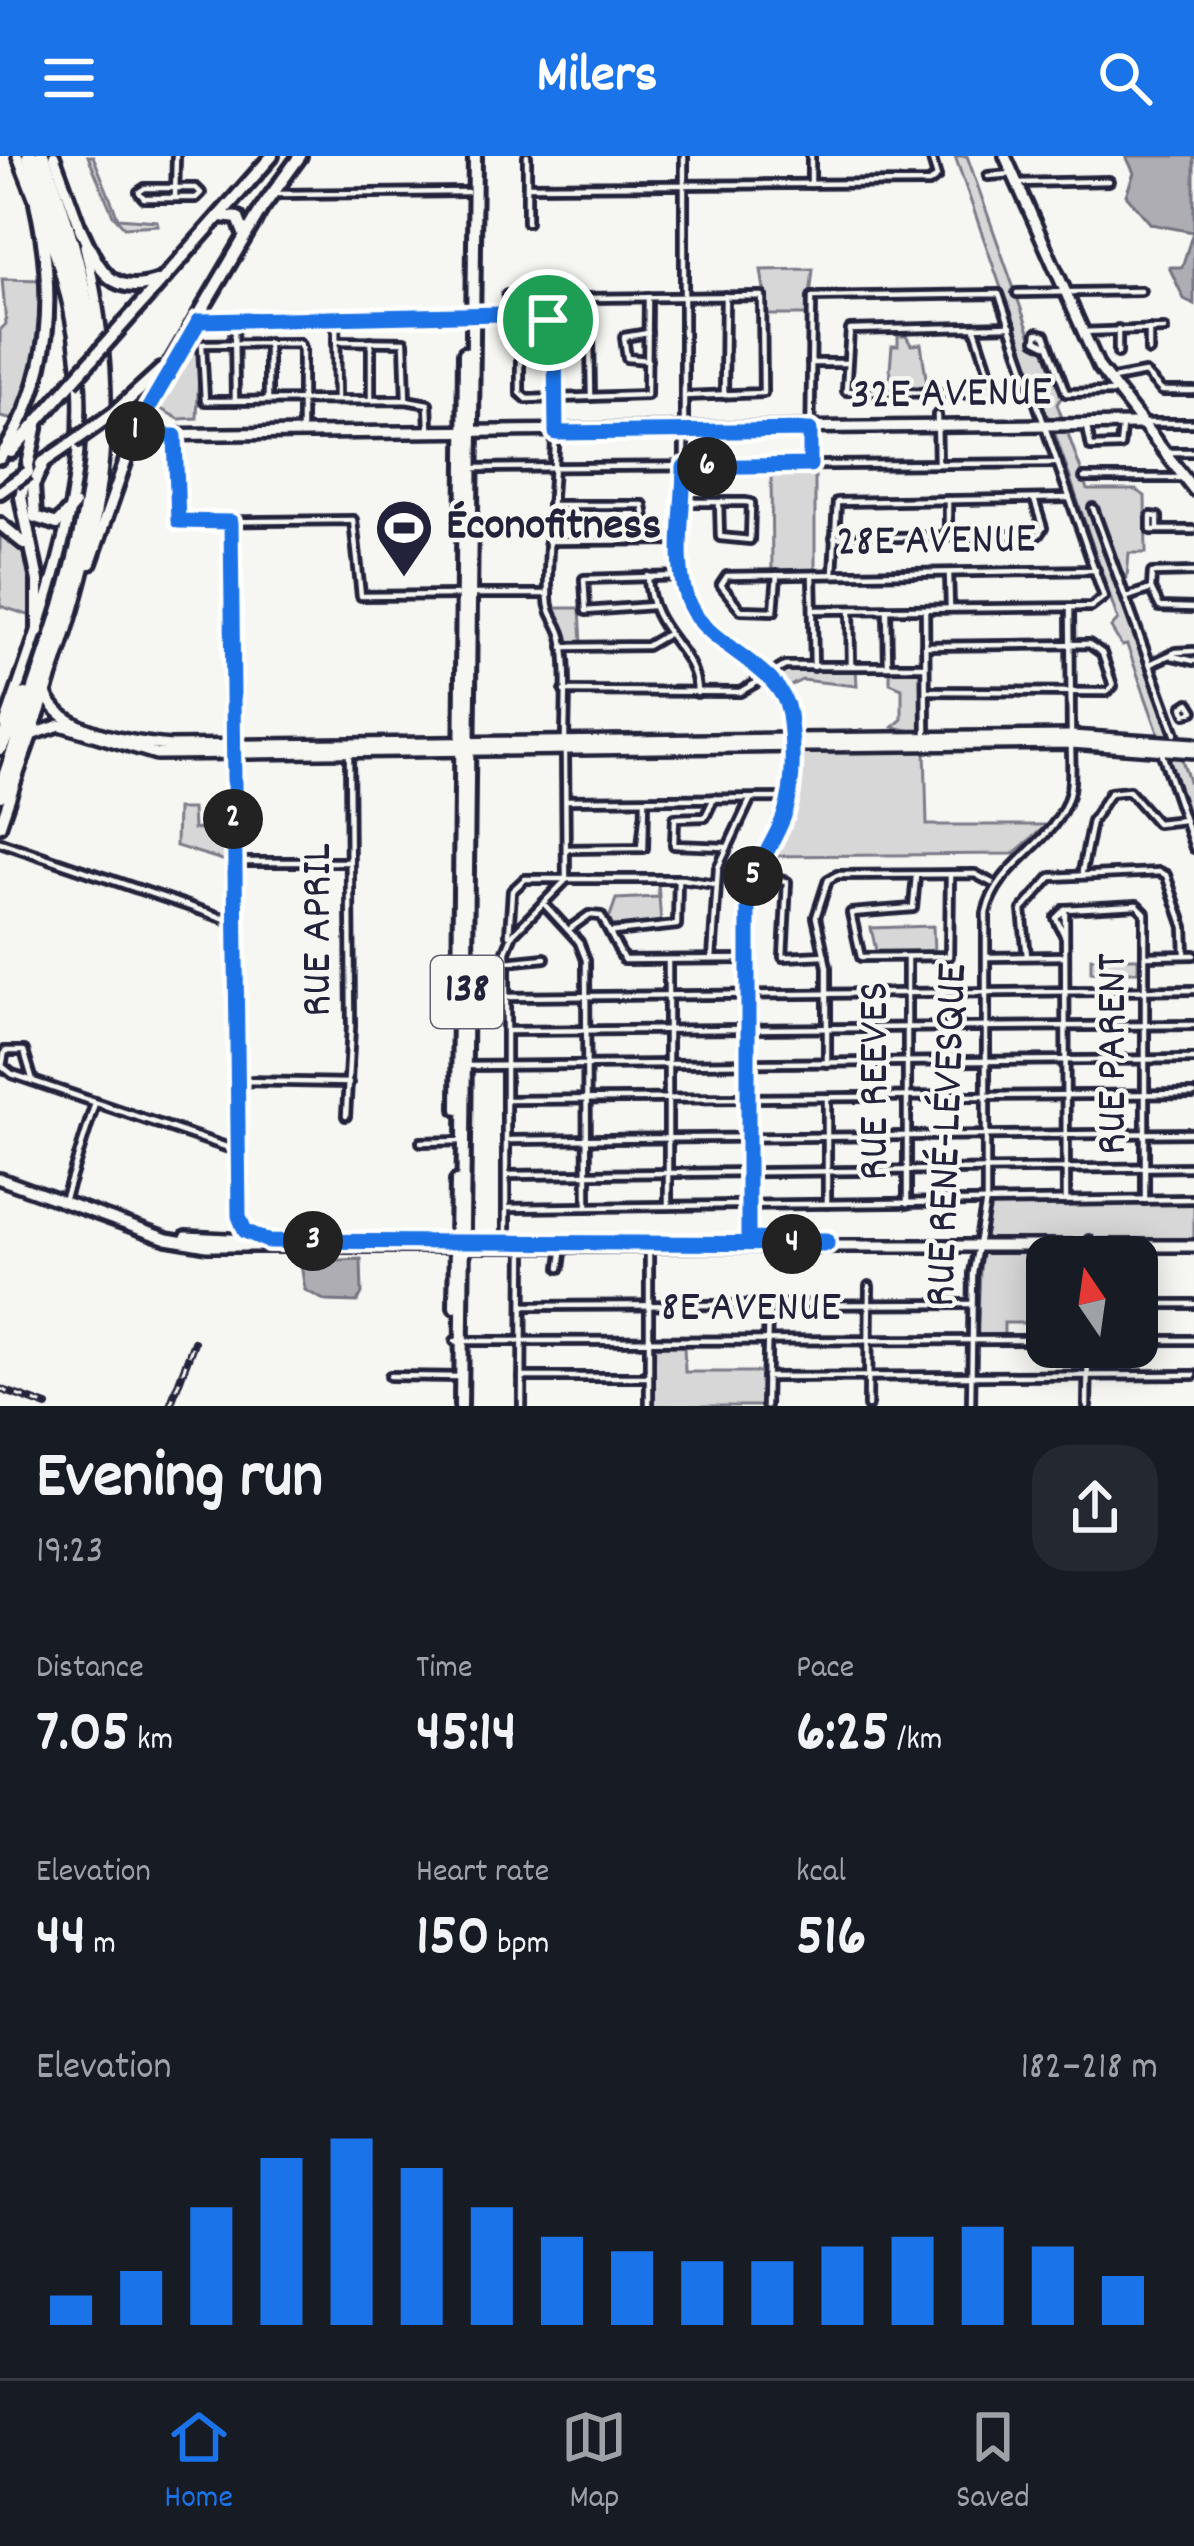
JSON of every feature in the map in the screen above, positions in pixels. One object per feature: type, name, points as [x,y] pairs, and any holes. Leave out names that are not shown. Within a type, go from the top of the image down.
[{"type":"highway","points":[[25,752],[76,541],[90,423],[79,304],[30,156]]},
{"type":"highway","points":[[0,794],[86,532],[99,410],[87,296],[42,156]]},
{"type":"highway","points":[[0,743],[36,692]]},
{"type":"highway","points":[[0,772],[36,692]]},
{"type":"main road","points":[[0,743],[74,505],[81,426],[77,356],[61,271],[18,156]]},
{"type":"main road","points":[[54,156],[98,268],[113,283],[134,288],[162,280]]},
{"type":"main road","points":[[0,461],[272,156]]},
{"type":"main road","points":[[0,826],[32,735],[36,692],[90,563],[133,435],[245,236],[300,156]]},
{"type":"main road","name":"138","points":[[469,317],[471,156]]},
{"type":"main road","name":"138","points":[[458,1402],[471,156]]},
{"type":"main road","points":[[1005,156],[1107,381],[1194,490]]},
{"type":"main road","points":[[0,461],[32,397],[48,329],[48,262],[36,203]]},
{"type":"main road","points":[[217,217],[238,218],[245,236]]},
{"type":"main road","points":[[80,228],[100,317],[107,403],[90,563]]},
{"type":"main road","points":[[0,492],[115,412],[169,365]]},
{"type":"main road","points":[[37,424],[21,481],[38,586],[38,631]]},
{"type":"main road","name":"32E AVENUE","points":[[133,435],[1140,424]]},
{"type":"main road","points":[[44,462],[33,482],[33,514],[54,525],[74,505]]},
{"type":"main road","points":[[0,524],[30,550]]},
{"type":"main road","points":[[36,692],[60,716],[156,754],[232,748],[1071,739],[1194,748]]},
{"type":"main road","points":[[32,735],[56,725],[128,744]]},
{"type":"main road","points":[[0,1176],[159,1231],[239,1244],[314,1244]]},
{"type":"main road","points":[[64,1199],[167,1239],[239,1244],[1026,1245]]},
{"type":"main road","points":[[208,1239],[228,1232],[239,1216]]},
{"type":"main road","points":[[239,1216],[245,1231],[268,1241]]},
{"type":"main road","points":[[1158,1245],[1194,1243]]},
{"type":"street","points":[[176,156],[176,197]]},
{"type":"street","points":[[527,156],[527,222]]},
{"type":"street","points":[[685,156],[683,576],[688,602],[699,620],[785,701],[790,741],[789,798],[755,872],[748,901],[748,1242]]},
{"type":"street","points":[[811,156],[811,184]]},
{"type":"street","points":[[527,186],[936,180],[931,156]]},
{"type":"street","points":[[988,176],[1109,181]]},
{"type":"street","points":[[176,188],[201,193],[143,198],[139,192],[176,188]]},
{"type":"street","points":[[280,190],[467,191]]},
{"type":"street","points":[[508,941],[566,880],[563,647],[548,610],[550,505],[556,468],[555,344],[535,281]]},
{"type":"street","points":[[1017,293],[1141,291]]},
{"type":"street","points":[[810,465],[812,297],[999,294],[1096,570],[1102,601],[1070,607],[813,610]]},
{"type":"street","points":[[507,295],[520,351],[520,395],[556,398],[647,395],[648,297]]},
{"type":"street","points":[[591,397],[590,338],[582,302],[684,296],[764,298],[764,390],[684,396]]},
{"type":"street","points":[[724,395],[725,296]]},
{"type":"street","points":[[206,303],[219,320]]},
{"type":"street","points":[[194,323],[546,313]]},
{"type":"street","points":[[336,318],[337,400]]},
{"type":"street","points":[[234,319],[235,400]]},
{"type":"street","points":[[975,328],[993,384],[988,394],[851,395],[845,388],[846,336],[854,329],[1011,326]]},
{"type":"street","points":[[1118,329],[1118,353]]},
{"type":"street","points":[[1149,329],[1149,351]]},
{"type":"street","points":[[1082,332],[1164,329]]},
{"type":"street","points":[[648,333],[624,335],[627,358],[648,359]]},
{"type":"street","points":[[336,341],[404,342],[406,400]]},
{"type":"street","points":[[371,341],[371,400]]},
{"type":"street","points":[[268,342],[268,400]]},
{"type":"street","points":[[302,435],[302,400],[299,344],[202,344],[203,400],[302,400],[337,400],[371,400],[406,400],[427,401],[429,434]]},
{"type":"street","points":[[1046,345],[1066,393],[1114,392]]},
{"type":"street","points":[[811,363],[846,363]]},
{"type":"street","points":[[1107,381],[1121,374],[1145,373],[1162,391],[1194,392]]},
{"type":"street","points":[[937,415],[938,464]]},
{"type":"street","name":"32E AVENUE","points":[[1140,424],[1194,423]]},
{"type":"street","points":[[1088,427],[1091,447],[1120,446],[1122,427]]},
{"type":"street","points":[[175,436],[178,521],[353,520],[361,596],[548,594]]},
{"type":"street","points":[[1162,452],[1194,452]]},
{"type":"street","points":[[469,468],[1058,463]]},
{"type":"street","points":[[1084,478],[1184,478]]},
{"type":"street","points":[[833,574],[837,502],[1071,497]]},
{"type":"street","points":[[834,538],[1041,534],[1034,499]]},
{"type":"street","points":[[948,500],[948,536]]},
{"type":"street","points":[[684,502],[719,502],[752,504],[750,540],[719,537],[719,502]]},
{"type":"street","points":[[550,505],[643,505],[647,540]]},
{"type":"street","points":[[1093,508],[1175,734]]},
{"type":"street","points":[[231,522],[239,1244]]},
{"type":"street","points":[[1158,530],[1194,530]]},
{"type":"street","points":[[548,541],[683,540]]},
{"type":"street","name":"28E AVENUE","points":[[777,575],[774,611],[741,610],[721,585],[725,576],[777,575],[812,575],[833,574],[949,573],[1096,570]]},
{"type":"street","points":[[1194,572],[1152,573],[1151,589],[1160,607],[1194,608]]},
{"type":"street","points":[[949,573],[950,608]]},
{"type":"street","points":[[812,575],[814,667]]},
{"type":"street","points":[[648,576],[652,606],[666,635],[694,665],[697,693]]},
{"type":"street","points":[[652,606],[630,611],[583,608],[586,578],[683,576]]},
{"type":"street","points":[[1126,597],[1151,589]]},
{"type":"street","points":[[827,1063],[825,955],[817,906],[823,887],[837,875],[975,874],[994,884],[1062,810],[1070,792],[1070,607]]},
{"type":"street","points":[[887,609],[888,666]]},
{"type":"street","points":[[925,609],[926,741]]},
{"type":"street","points":[[850,610],[850,666]]},
{"type":"street","points":[[563,647],[647,646],[666,635]]},
{"type":"street","points":[[926,646],[1089,644],[1102,653],[1112,690],[926,691]]},
{"type":"street","points":[[1150,664],[1194,651]]},
{"type":"street","points":[[1172,656],[1194,661]]},
{"type":"street","points":[[564,692],[745,692],[782,667],[925,666]]},
{"type":"street","points":[[1168,716],[1183,711]]},
{"type":"street","points":[[1160,746],[1194,848]]},
{"type":"street","name":"RUE APRIL","points":[[346,1116],[349,747]]},
{"type":"street","points":[[1082,872],[1088,832],[1110,793],[1130,791],[1157,823],[1184,820]]},
{"type":"street","points":[[712,959],[715,884],[726,847],[750,798]]},
{"type":"street","points":[[566,800],[789,798]]},
{"type":"street","points":[[714,799],[705,817],[675,818],[674,844],[726,847]]},
{"type":"street","points":[[566,849],[641,848],[645,800]]},
{"type":"street","points":[[0,842],[235,922]]},
{"type":"street","points":[[234,862],[350,862]]},
{"type":"street","points":[[755,872],[787,882],[783,957],[825,955]]},
{"type":"street","points":[[1027,956],[1021,917],[1025,904],[1051,877],[1082,872],[1165,874],[1184,927],[1185,955]]},
{"type":"street","points":[[916,875],[914,908],[850,913],[861,957],[950,953],[950,875]]},
{"type":"street","points":[[506,1243],[506,962],[510,900],[519,883],[678,879],[715,884]]},
{"type":"street","points":[[613,932],[677,925],[678,879]]},
{"type":"street","name":"RUE RENÉ-LÉVESQUE","points":[[971,1406],[972,1304],[986,1201],[986,913],[994,884]]},
{"type":"street","points":[[545,905],[585,954],[587,1207]]},
{"type":"street","name":"RUE PARENT","points":[[1065,956],[1064,909],[1142,908],[1145,1200]]},
{"type":"street","points":[[569,930],[594,914],[613,932],[621,959],[748,959]]},
{"type":"street","points":[[509,924],[520,927]]},
{"type":"street","points":[[1145,956],[1194,955]]},
{"type":"street","points":[[986,956],[1065,956],[1066,1202]]},
{"type":"street","points":[[506,962],[545,958]]},
{"type":"street","name":"RUE REEVES","points":[[907,958],[907,1204]]},
{"type":"street","points":[[668,960],[668,1206]]},
{"type":"street","points":[[507,997],[1194,990]]},
{"type":"street","points":[[507,1031],[1194,1025]]},
{"type":"street","points":[[33,1082],[24,1051],[5,1051],[1,1061],[6,1071],[33,1082],[238,1151]]},
{"type":"street","points":[[462,1066],[1194,1059]]},
{"type":"street","points":[[236,1082],[349,1083]]},
{"type":"street","points":[[507,1100],[1194,1094]]},
{"type":"street","points":[[827,1098],[827,1204]]},
{"type":"street","points":[[64,1199],[95,1103]]},
{"type":"street","points":[[507,1140],[1194,1133]]},
{"type":"street","points":[[422,1142],[461,1141]]},
{"type":"street","points":[[507,1174],[1194,1167]]},
{"type":"street","points":[[507,1208],[1194,1199]]},
{"type":"street","points":[[560,1268],[563,1242]]},
{"type":"street","points":[[649,1406],[650,1242]]},
{"type":"street","points":[[522,1406],[523,1243]]},
{"type":"street","points":[[868,1406],[869,1286]]},
{"type":"street","points":[[766,1406],[767,1304]]},
{"type":"street","points":[[523,1306],[972,1304]]},
{"type":"street","points":[[1158,1304],[1194,1304]]},
{"type":"street","name":"8E AVENUE","points":[[459,1341],[1026,1340]]},
{"type":"street","points":[[1158,1340],[1194,1340]]},
{"type":"street","points":[[1088,1368],[1088,1406]]},
{"type":"street","points":[[390,1376],[458,1377]]},
{"type":"street","points":[[766,1377],[1194,1376]]},
{"type":"street","points":[[522,1377],[649,1377]]},
{"type":"shaded area","points":[[88,156],[93,156],[118,218],[157,221],[158,225],[124,227],[113,215]]},
{"type":"shaded area","points":[[955,156],[967,156],[1030,334],[1045,348],[1063,395],[1057,404],[1064,423],[1048,423]]},
{"type":"shaded area","points":[[1126,156],[1194,156],[1194,304],[1184,299],[1169,267],[1182,267],[1193,232],[1151,224],[1126,195],[1134,173]]},
{"type":"shaded area","points":[[813,269],[808,315],[768,315],[761,270]]},
{"type":"shaded area","points":[[2,279],[43,280],[35,376],[23,410],[14,420],[0,417],[0,330],[6,324]]},
{"type":"shaded area","points":[[201,324],[197,418],[179,419],[150,403]]},
{"type":"shaded area","points":[[898,336],[906,336],[911,345],[921,344],[928,391],[888,392],[892,346],[898,346]]},
{"type":"shaded area","points":[[1054,431],[1067,431],[1088,490],[1136,490],[1145,496],[1146,553],[1129,553],[1127,578],[1119,584],[1173,739],[1160,738],[1127,645],[1122,646],[1111,628],[1118,620]]},
{"type":"shaded area","points":[[771,468],[815,468],[815,572],[772,572]]},
{"type":"shaded area","points":[[0,528],[25,556],[32,578],[34,617],[0,606]]},
{"type":"shaded area","points":[[552,608],[580,608],[582,644],[568,643]]},
{"type":"shaded area","points":[[856,668],[857,686],[802,680],[782,690],[770,678],[788,669]]},
{"type":"shaded area","points":[[890,669],[922,669],[922,733],[893,727],[902,719],[902,688],[890,683]]},
{"type":"shaded area","points":[[925,748],[927,825],[1047,825],[1013,854],[764,856],[788,813],[793,749]]},
{"type":"shaded area","points":[[1165,754],[1180,754],[1194,796],[1194,838]]},
{"type":"shaded area","points":[[177,809],[192,809],[193,829],[229,831],[229,862],[176,846]]},
{"type":"shaded area","points":[[658,882],[661,924],[612,926],[609,919],[616,899],[658,897]]},
{"type":"shaded area","points":[[933,926],[934,954],[877,955],[871,928]]},
{"type":"shaded area","points":[[1091,958],[1138,958],[1138,972],[1091,972]]},
{"type":"shaded area","points":[[1194,1199],[1194,1241],[1158,1241],[1158,1236],[980,1240],[986,1201]]},
{"type":"shaded area","points":[[981,1249],[1026,1249],[1026,1323],[1004,1323],[1004,1336],[977,1337]]},
{"type":"shaded area","points":[[361,1259],[362,1294],[357,1302],[326,1301],[305,1290],[301,1264],[310,1269],[317,1261]]},
{"type":"shaded area","points":[[655,1344],[684,1344],[685,1372],[763,1372],[762,1406],[653,1406]]},
{"type":"railway","points":[[170,1406],[194,1342]]},
{"type":"railway","points":[[0,1389],[47,1406]]},
{"type":"place","name":"Éconofitness","points":[[404,579]]},
{"type":"route","points":[[546,313],[548,320],[555,344],[556,433],[810,430],[810,465],[684,467],[683,576],[688,602],[699,620],[778,690],[789,717],[787,807],[761,856],[748,901],[748,1239],[827,1240],[827,1244],[268,1241],[245,1231],[239,1216],[231,522],[178,521],[175,436],[133,435],[148,401],[199,321],[546,313]]}]
